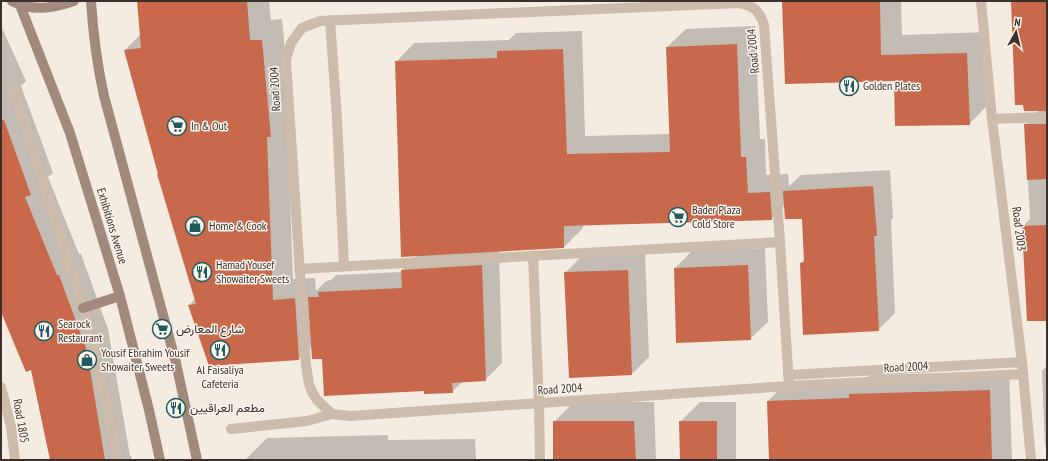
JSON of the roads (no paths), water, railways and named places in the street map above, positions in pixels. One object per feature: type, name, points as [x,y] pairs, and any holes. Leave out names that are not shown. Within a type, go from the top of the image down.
[{"type":"main road","points":[[16,3],[44,8],[57,7],[74,1]]},
{"type":"main road","name":"Exhibitions Avenue","points":[[91,1],[97,65],[176,363],[197,460]]},
{"type":"main road","name":"Exhibitions Avenue","points":[[16,3],[70,134],[120,296],[160,460]]},
{"type":"main road","points":[[83,308],[120,296]]},
{"type":"street","name":"Road 2003","points":[[981,1],[992,119],[1022,362],[1030,460]]},
{"type":"street","name":"Road 2004","points":[[332,414],[317,400],[309,384],[299,269],[286,60],[291,43],[302,28],[320,21],[330,20],[739,3],[749,5],[757,10],[762,17],[764,25],[789,386]]},
{"type":"street","points":[[330,20],[337,118],[344,266]]},
{"type":"street","points":[[13,89],[95,346],[118,460]]},
{"type":"street","points":[[992,119],[1047,117]]},
{"type":"street","points":[[299,269],[780,242]]},
{"type":"street","points":[[533,256],[540,460]]},
{"type":"street","name":"Road 2004","points":[[788,375],[1022,362]]},
{"type":"street","name":"Road 2004","points":[[231,429],[307,421],[332,414],[350,416],[789,386],[1023,374]]},
{"type":"street","name":"Road 1805","points":[[1,387],[11,427],[15,460]]},
{"type":"place","name":"Golden Plates","points":[[849,86]]},
{"type":"place","name":"In & Out","points":[[177,126]]},
{"type":"place","name":"Bader Plaza Cold Store","points":[[678,217]]},
{"type":"place","name":"Home & Cook","points":[[195,226]]},
{"type":"place","name":"Hamad Yousef Showaiter Sweets","points":[[202,272]]},
{"type":"place","name":"شارع المعارض","points":[[162,329]]},
{"type":"place","name":"Searock Restaurant","points":[[44,331]]},
{"type":"place","name":"Al Faisaliya Cafeteria","points":[[220,350]]},
{"type":"place","name":"Yousif Ebrahim Yousif Showaiter Sweets","points":[[87,360]]},
{"type":"place","name":"مطعم العراقيين","points":[[176,408]]}]
